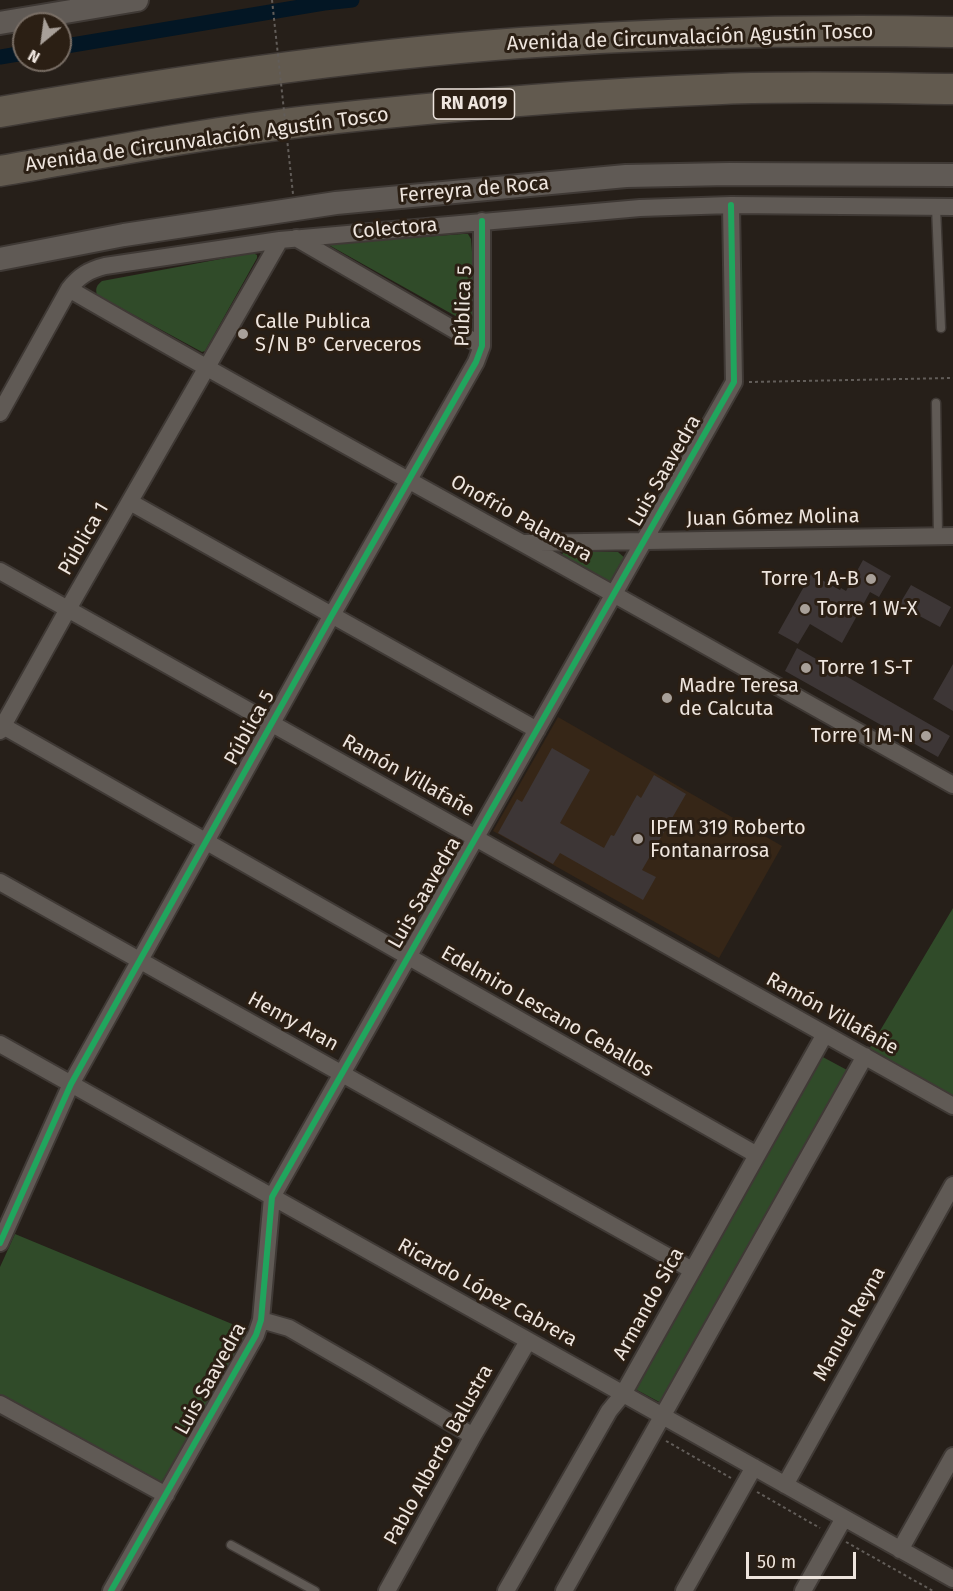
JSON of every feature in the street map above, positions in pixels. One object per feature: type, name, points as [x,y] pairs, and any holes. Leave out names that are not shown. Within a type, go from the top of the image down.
[{"type":"highway","name":"Avenida de Circunvalación Agustín Tosco","points":[[0,112],[234,74],[415,52],[519,43],[732,32],[953,32]]},
{"type":"highway","name":"Avenida de Circunvalación Agustín Tosco","points":[[0,171],[228,132],[514,101],[723,89],[953,89]]},
{"type":"street","points":[[0,23],[137,0]]},
{"type":"street","name":"Ferreyra de Roca","points":[[0,259],[124,235],[336,203],[615,177],[729,174],[953,176]]},
{"type":"street","points":[[734,382],[730,205],[944,207]]},
{"type":"street","name":"Colectora","points":[[69,289],[83,274],[105,266],[288,239],[640,208],[730,205]]},
{"type":"street","name":"Pública 5","points":[[0,1243],[71,1084],[332,615],[477,362],[482,346],[482,221]]},
{"type":"street","points":[[288,239],[482,346]]},
{"type":"street","name":"Pública 1","points":[[1,729],[207,368],[288,239]]},
{"type":"street","points":[[0,413],[4,397],[69,289]]},
{"type":"street","name":"Onofrio Palamara","points":[[69,289],[409,482],[523,543],[953,785]]},
{"type":"street","name":"Luis Saavedra","points":[[111,1591],[256,1335],[261,1320],[272,1197],[734,382]]},
{"type":"street","points":[[130,502],[537,730]]},
{"type":"street","name":"Juan Gómez Molina","points":[[523,543],[945,536]]},
{"type":"street","name":"Ramón Villafañe","points":[[0,571],[953,1106]]},
{"type":"street","name":"Edelmiro Lescano Ceballos","points":[[1,729],[206,842],[757,1155]]},
{"type":"street","name":"Henry Aran","points":[[0,882],[692,1270]]},
{"type":"street","name":"Armando Sica","points":[[506,1591],[609,1411],[623,1394],[825,1034]]},
{"type":"street","name":"Ricardo López Cabrera","points":[[0,1044],[953,1579]]},
{"type":"street","points":[[564,1591],[865,1056]]},
{"type":"street","name":"Manuel Reyna","points":[[785,1485],[953,1185]]},
{"type":"street","points":[[261,1320],[289,1328],[473,1437]]},
{"type":"street","name":"Pablo Alberto Balustra","points":[[387,1591],[528,1341]]},
{"type":"street","points":[[0,1404],[166,1495]]},
{"type":"street","points":[[900,1550],[953,1456]]},
{"type":"street","points":[[684,1591],[754,1467]]},
{"type":"street","points":[[803,1591],[844,1518]]},
{"type":"lane","points":[[941,328],[944,207]]},
{"type":"lane","points":[[936,403],[945,536]]},
{"type":"lane","points":[[231,1545],[315,1591]]},
{"type":"path","points":[[272,0],[293,194]]},
{"type":"path","points":[[734,382],[953,378]]},
{"type":"path","points":[[653,1434],[933,1591]]},
{"type":"shaded area","name":"IPEM 319 Roberto Fontanarrosa","points":[[558,717],[782,846],[719,958],[493,831]]},
{"type":"green space","points":[[468,234],[471,239],[477,315],[474,321],[468,323],[327,244]]},
{"type":"green space","points":[[253,253],[257,255],[257,258],[205,351],[202,352],[97,295],[97,287],[102,281]]},
{"type":"green space","points":[[565,551],[618,552],[626,559],[611,583],[560,556]]},
{"type":"green space","points":[[953,908],[953,1106],[865,1056]]},
{"type":"green space","points":[[819,1055],[847,1070],[663,1404],[635,1389]]},
{"type":"green space","points":[[15,1234],[249,1331],[160,1487],[0,1398],[0,1267]]},
{"type":"building","points":[[863,560],[891,576],[879,597],[870,592],[842,643],[810,624],[798,644],[778,633],[811,574],[846,591]]},
{"type":"building","points":[[911,585],[951,607],[940,627],[899,605]]},
{"type":"building","points":[[797,648],[950,736],[938,757],[785,671]]},
{"type":"building","points":[[953,664],[953,711],[933,699]]},
{"type":"building","points":[[552,748],[590,770],[560,823],[604,848],[611,835],[614,836],[637,795],[641,798],[654,775],[686,794],[642,870],[656,877],[643,900],[560,853],[553,864],[498,833],[517,799],[522,802]]},
{"type":"waterway","points":[[72,45],[352,0]]},
{"type":"waterway","points":[[0,57],[12,55]]},
{"type":"cycle path","points":[[111,1591],[256,1335],[261,1320],[272,1197],[734,382],[731,205]]},
{"type":"cycle path","points":[[0,1243],[71,1084],[332,615],[476,362],[482,346],[482,221]]},
{"type":"place","name":"Calle Publica S/N B° Cerveceros","points":[[243,334]]},
{"type":"place","name":"Torre 1 A-B","points":[[871,579]]},
{"type":"place","name":"Torre 1 W-X","points":[[805,609]]},
{"type":"place","name":"Torre 1 S-T","points":[[806,668]]},
{"type":"place","name":"Madre Teresa de Calcuta","points":[[667,698]]},
{"type":"place","name":"Torre 1 M-N","points":[[926,736]]},
{"type":"place","name":"IPEM 319 Roberto Fontanarrosa","points":[[638,839]]}]
